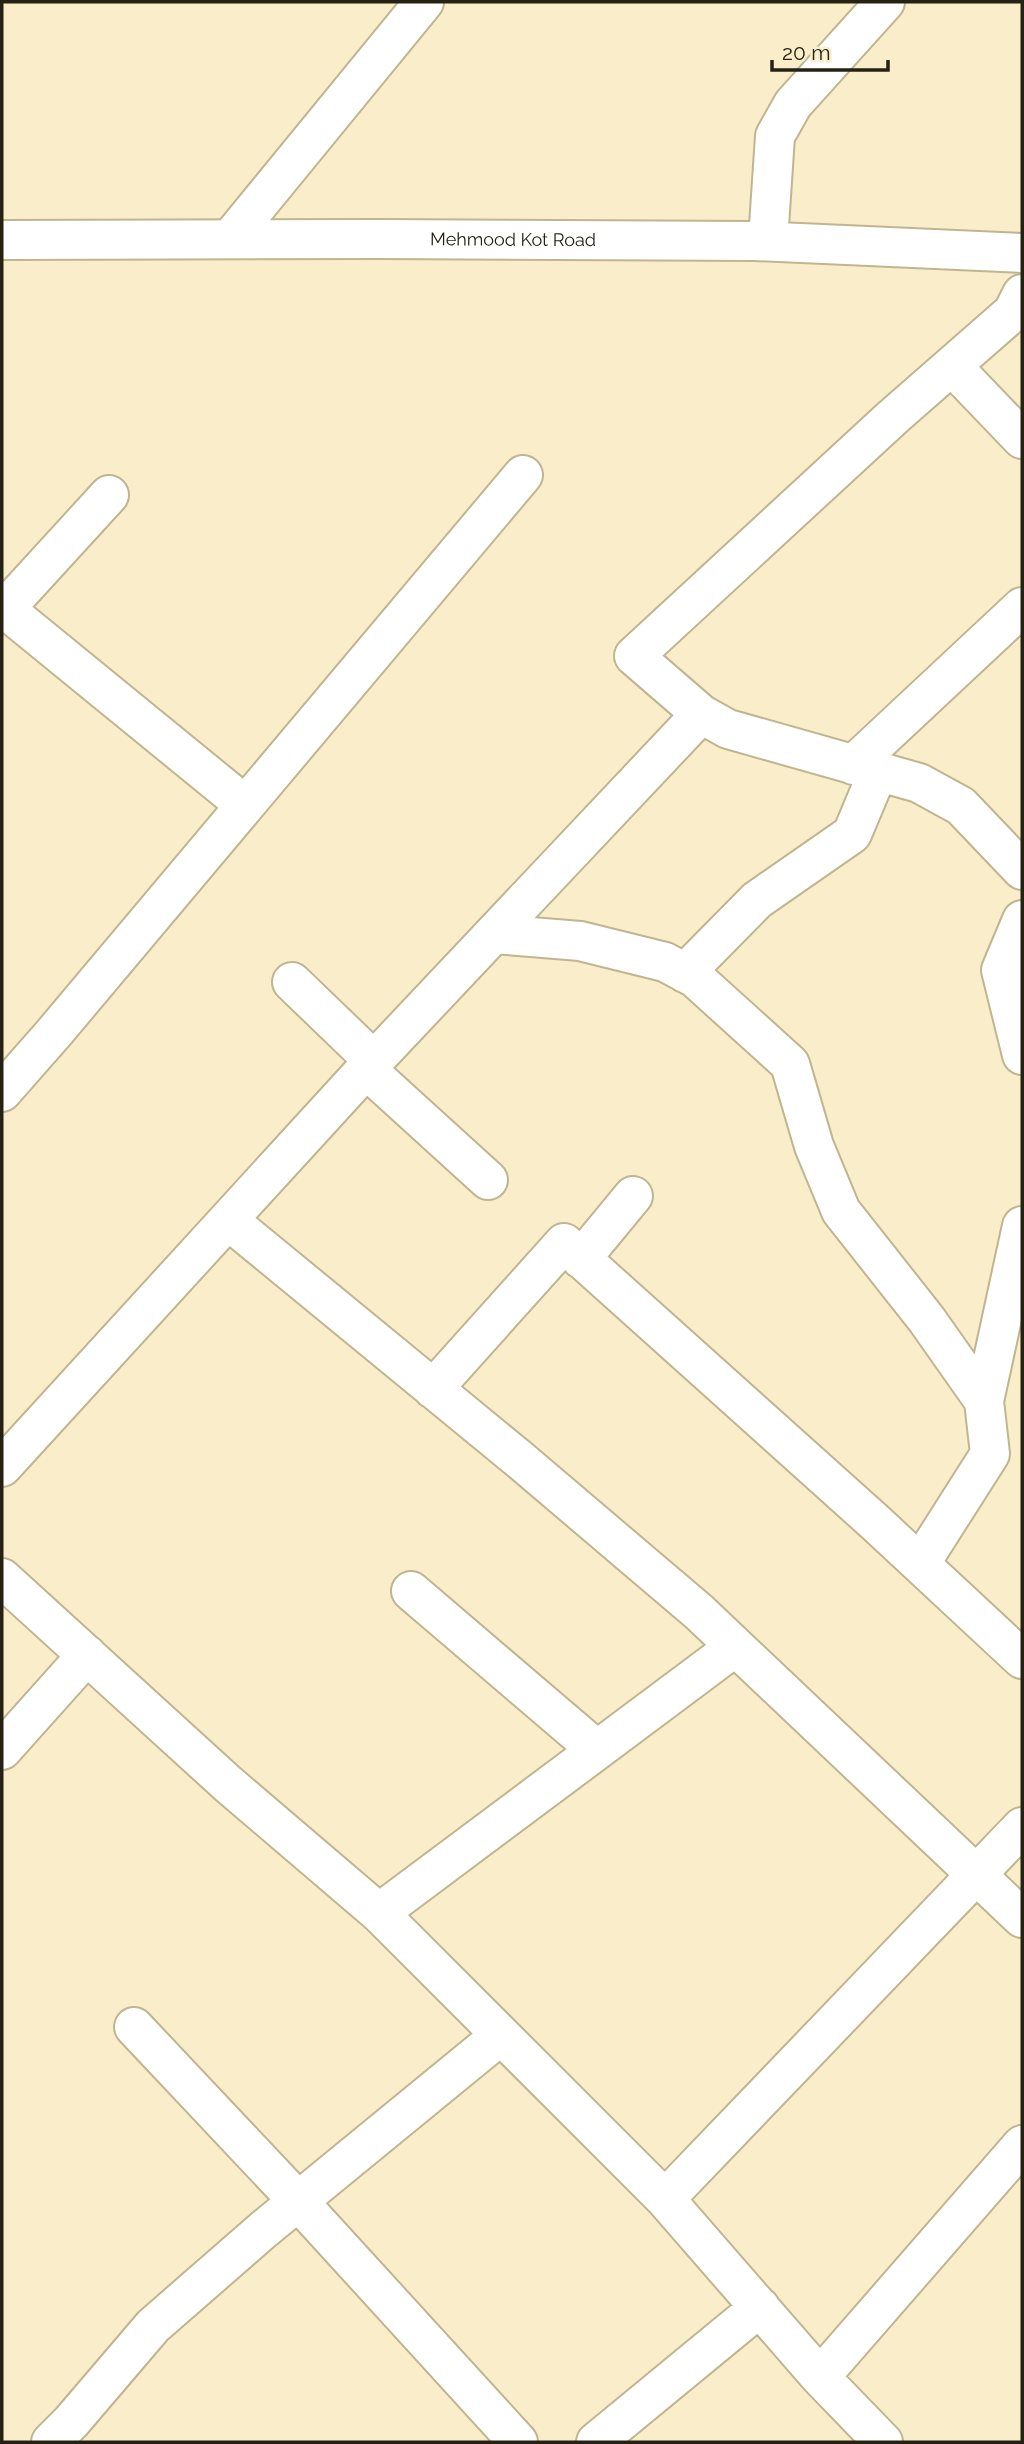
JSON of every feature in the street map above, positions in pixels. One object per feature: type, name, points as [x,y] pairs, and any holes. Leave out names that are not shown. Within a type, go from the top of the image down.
[{"type":"street","points":[[230,239],[424,2]]},
{"type":"street","points":[[768,242],[775,136],[793,104],[886,2]]},
{"type":"street","name":"Mehmood Kot Road","points":[[2,240],[768,242],[1022,253]]},
{"type":"street","points":[[1022,293],[1013,312],[634,656],[701,713],[728,729],[919,783],[961,806],[1022,870]]},
{"type":"street","points":[[952,366],[1022,439]]},
{"type":"street","points":[[8,1072],[245,805],[523,475]]},
{"type":"street","points":[[109,495],[3,611],[245,805]]},
{"type":"street","points":[[685,973],[757,900],[852,834],[865,769],[1022,607]]},
{"type":"street","points":[[2,1467],[370,1065],[701,713]]},
{"type":"street","points":[[1022,920],[1001,970],[1022,1055]]},
{"type":"street","points":[[494,934],[580,942],[665,962],[695,978],[790,1065],[814,1146],[841,1211],[927,1320],[984,1401]]},
{"type":"street","points":[[292,982],[370,1065],[488,1180]]},
{"type":"street","points":[[581,1259],[633,1196]]},
{"type":"street","points":[[228,1220],[699,1612],[1022,1918]]},
{"type":"street","points":[[920,1564],[990,1454],[984,1401],[1022,1226]]},
{"type":"street","points":[[433,1389],[564,1243],[1022,1659]]},
{"type":"street","points":[[2,1578],[228,1784],[379,1913],[665,2199],[820,2377],[883,2442]]},
{"type":"street","points":[[411,1591],[597,1750]]},
{"type":"street","points":[[379,1913],[735,1647]]},
{"type":"street","points":[[2,1750],[88,1655]]},
{"type":"street","points":[[665,2199],[1022,1827]]},
{"type":"street","points":[[134,2026],[518,2442]]},
{"type":"street","points":[[51,2442],[153,2326],[298,2201],[501,2035]]},
{"type":"street","points":[[820,2377],[1022,2145]]},
{"type":"street","points":[[596,2442],[760,2307]]}]
